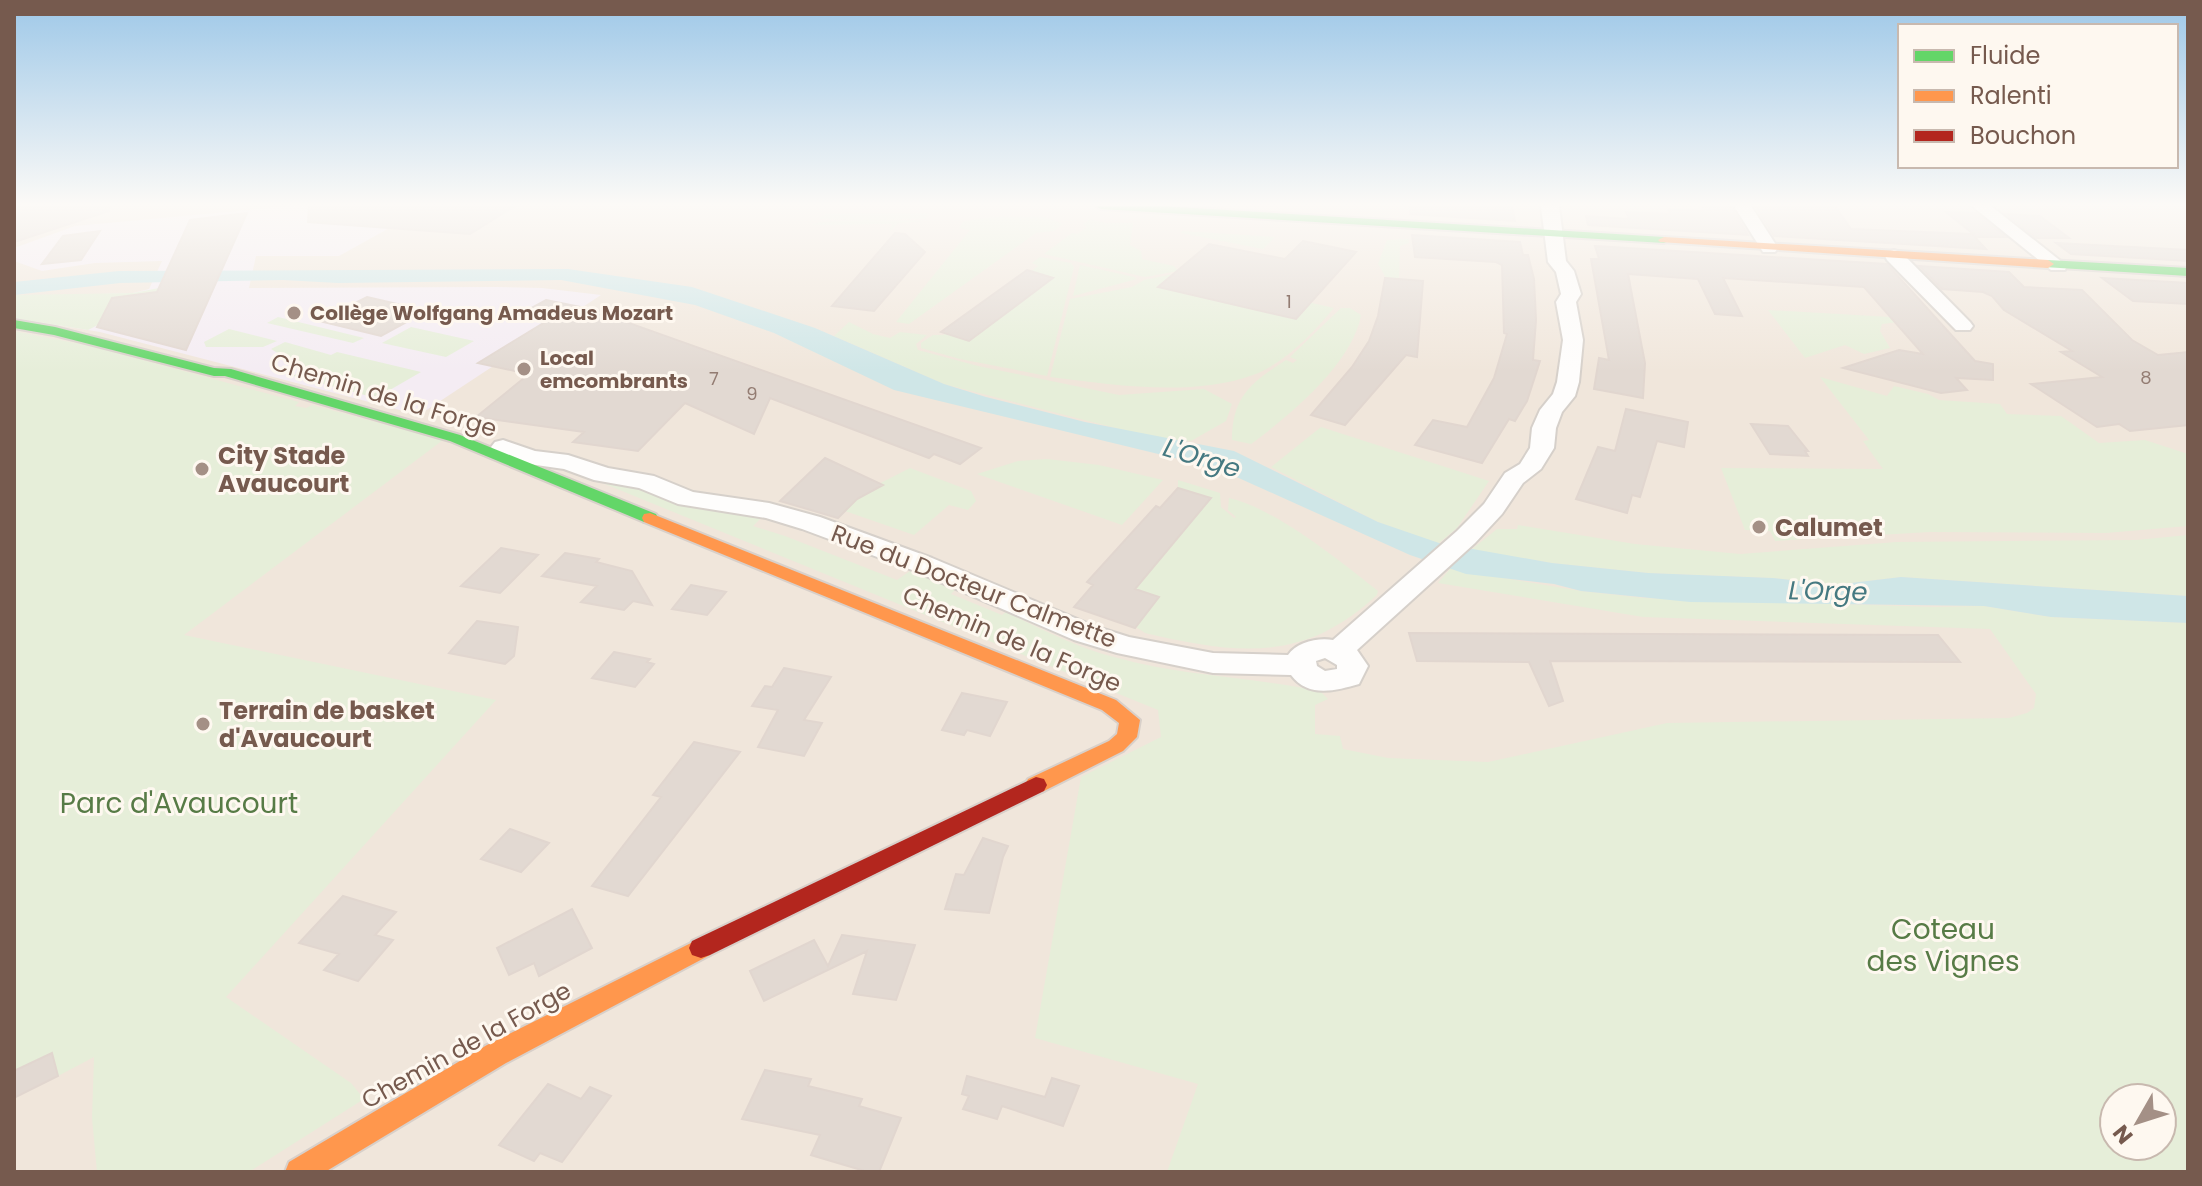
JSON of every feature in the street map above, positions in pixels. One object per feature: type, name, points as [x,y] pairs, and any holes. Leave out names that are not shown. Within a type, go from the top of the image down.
[{"type":"street","name":"Rue du Docteur Calmette","points":[[467,443],[483,440],[531,458],[568,462],[603,475],[645,481],[687,499],[769,511],[837,532],[922,564],[1084,633],[1127,646],[1213,663],[1301,665],[1317,680],[1342,680],[1352,672],[1353,666],[1338,651],[1466,537],[1493,509],[1514,478],[1529,469],[1542,448],[1544,428],[1551,410],[1564,396],[1573,340],[1566,302],[1571,294],[1565,271],[1557,261]]},
{"type":"street","points":[[1899,261],[1963,326]]},
{"type":"street","points":[[1982,261],[2188,272]]},
{"type":"street","points":[[2052,261],[2058,266]]},
{"type":"street","name":"Chemin de la Forge","points":[[14,324],[55,331],[214,372],[226,372],[435,431],[883,610],[1126,714],[1130,727],[1127,737],[1116,746],[591,1002],[373,1124],[299,1172]]},
{"type":"shaded area","points":[[14,261],[2188,261],[2188,1172],[14,1172]]},
{"type":"shaded area","name":"Collège Wolfgang Amadeus Mozart","points":[[15,261],[150,261],[95,263],[42,271]]},
{"type":"shaded area","name":"Collège Wolfgang Amadeus Mozart","points":[[162,261],[255,261],[249,288],[497,287],[542,288],[601,295],[419,415],[100,332],[14,318],[36,296],[133,293],[149,289]]},
{"type":"green space","points":[[945,261],[996,261],[909,324],[896,322]]},
{"type":"green space","points":[[1062,261],[1074,267],[1047,376],[921,348],[921,343],[933,335],[943,335],[1038,266],[1032,263]]},
{"type":"green space","points":[[1076,261],[1153,261],[1174,266],[1178,271],[1145,277]]},
{"type":"green space","points":[[1379,261],[1400,261],[1399,279],[1386,278]]},
{"type":"green space","points":[[1080,265],[1134,277],[1137,279],[1073,296]]},
{"type":"green space","points":[[1179,273],[1334,308],[1308,337],[1276,363],[1230,382],[1153,387],[1050,377],[1070,299],[1132,287],[1144,280]]},
{"type":"green space","points":[[159,288],[155,296],[88,330],[14,318],[14,295],[133,293]]},
{"type":"green space","points":[[1341,308],[1350,308],[1361,315],[1356,333],[1333,370],[1300,404],[1251,444],[1232,440],[1236,412],[1246,392],[1286,360],[1293,363],[1297,360],[1290,357]]},
{"type":"green space","points":[[1768,310],[1925,319],[1882,324],[1880,331],[1890,348],[1864,354],[1845,345],[1805,358]]},
{"type":"green space","points":[[278,317],[364,338],[353,343],[267,323]]},
{"type":"green space","points":[[849,322],[873,334],[890,338],[900,332],[927,335],[916,344],[918,350],[978,366],[1119,395],[1204,389],[1232,404],[1226,421],[1191,441],[1151,437],[944,384],[834,336]]},
{"type":"green space","points":[[411,327],[474,341],[446,357],[382,343]]},
{"type":"green space","points":[[229,329],[277,341],[263,347],[206,347],[204,342]]},
{"type":"green space","name":"Parc d'Avaucourt","points":[[14,331],[90,346],[299,402],[295,406],[306,408],[312,405],[443,440],[184,635],[496,700],[226,997],[351,1083],[364,1099],[249,1172],[97,1172],[92,1118],[94,1057],[58,1076],[52,1053],[14,1071]]},
{"type":"green space","points":[[285,342],[331,355],[337,352],[421,372],[376,398],[293,376],[304,369],[271,349]]},
{"type":"green space","points":[[1820,377],[1887,396],[1894,386],[1928,394],[1939,400],[2000,404],[2007,414],[2061,416],[2099,443],[2145,440],[2188,454],[2188,526],[2106,533],[1930,532],[1775,541],[1770,531],[1745,530],[1721,468],[1883,469],[1863,441],[1869,440]]},
{"type":"green space","points":[[1321,427],[1489,481],[1457,528],[1439,543],[1434,542],[1378,522],[1271,467]]},
{"type":"green space","points":[[1047,459],[1099,465],[1163,480],[1122,525],[977,474],[1018,461]]},
{"type":"green space","points":[[910,468],[971,491],[976,501],[968,510],[949,505],[914,535],[845,511],[863,492]]},
{"type":"green space","points":[[1178,480],[1220,493],[1221,507],[1234,518],[1228,510],[1229,498],[1287,524],[1363,579],[1378,591],[1377,595],[1350,617],[1322,633],[1295,643],[1267,648],[1209,646],[1145,633],[1136,627],[1159,597],[1135,589],[1211,498],[1178,488]]},
{"type":"green space","name":"Coteau des Vignes","points":[[600,482],[628,483],[687,506],[763,516],[753,526],[897,580],[910,571],[955,590],[951,594],[1002,615],[1006,612],[1100,653],[1165,668],[1320,691],[1328,699],[1315,705],[1315,734],[1340,736],[1343,749],[1388,758],[1488,762],[1667,723],[2009,718],[2034,708],[2036,694],[1990,629],[1643,617],[1438,583],[1450,569],[1644,598],[1984,606],[2051,617],[2188,623],[2188,1172],[1167,1172],[1198,1084],[1035,1038],[1081,777],[1161,737],[1158,710]]},
{"type":"green space","points":[[1518,525],[1635,544],[1740,554],[1897,542],[2136,540],[2188,535],[2188,596],[1901,577],[1834,585],[1773,578],[1648,573],[1552,563],[1471,550],[1497,529],[1517,529]]},
{"type":"water","name":"L'Orge","points":[[568,269],[692,287],[815,328],[944,384],[986,397],[1085,422],[1234,451],[1378,522],[1439,543],[1552,563],[1648,573],[1773,578],[1834,585],[1901,577],[2188,596],[2188,623],[2051,617],[1984,606],[1690,602],[1581,591],[1554,584],[1466,574],[1410,555],[1232,475],[1179,459],[894,390],[774,333],[695,305],[561,280],[120,283],[14,295],[14,282],[119,271]]},
{"type":"building","points":[[171,261],[225,261],[186,350],[97,327],[112,298],[157,292]]},
{"type":"building","points":[[871,261],[917,261],[874,311],[832,306]]},
{"type":"building","points":[[1188,261],[1348,261],[1296,319],[1158,287]]},
{"type":"building","points":[[1485,261],[1530,261],[1534,279],[1536,320],[1533,360],[1540,361],[1527,401],[1515,421],[1509,419],[1482,463],[1415,445],[1433,420],[1467,427],[1494,378],[1507,334],[1504,333],[1502,265]]},
{"type":"building","points":[[1591,261],[1844,261],[1887,264],[1975,361],[1993,364],[1993,380],[1956,378],[1967,390],[1941,393],[1843,368],[1899,350],[1923,354],[1864,287],[1723,278],[1742,316],[1715,314],[1698,279],[1628,274],[1645,363],[1643,398],[1594,389],[1599,358],[1609,360]]},
{"type":"building","points":[[1919,266],[2009,272],[2024,287],[2082,290],[2132,340],[2158,355],[2188,352],[2188,425],[2130,431],[2119,424],[2097,427],[2031,384],[2102,377],[2061,352],[2072,351],[2004,310],[1992,296],[1983,292],[1942,289]]},
{"type":"building","points":[[1027,270],[1053,278],[969,341],[941,332]]},
{"type":"building","points":[[1385,278],[1423,281],[1417,357],[1406,355],[1345,425],[1311,415],[1352,367],[1369,341],[1378,316]]},
{"type":"building","points":[[2102,278],[2188,283],[2188,304],[2133,301]]},
{"type":"building","points":[[367,297],[427,311],[381,336],[319,321]]},
{"type":"building","points":[[546,300],[610,313],[609,316],[981,448],[960,464],[934,454],[929,458],[770,398],[754,434],[685,403],[638,451],[573,442],[584,432],[476,417],[529,374],[478,363],[545,322],[515,317]]},
{"type":"building","points":[[1626,409],[1688,422],[1684,447],[1657,441],[1640,497],[1632,495],[1627,513],[1576,499],[1598,447],[1615,451]]},
{"type":"building","points":[[1751,424],[1788,426],[1808,451],[1805,451],[1808,456],[1770,454]]},
{"type":"building","points":[[825,458],[883,485],[857,499],[838,518],[780,501]]},
{"type":"building","points":[[1178,488],[1211,498],[1135,589],[1159,597],[1135,628],[1074,607],[1093,585],[1087,582],[1156,506],[1160,508]]},
{"type":"building","points":[[501,548],[538,555],[500,593],[461,586]]},
{"type":"building","points":[[565,553],[599,559],[596,562],[632,571],[652,605],[633,601],[624,610],[581,602],[597,586],[542,576]]},
{"type":"building","points":[[691,585],[726,592],[707,615],[672,609]]},
{"type":"building","points":[[477,621],[518,627],[514,656],[505,664],[449,653]]},
{"type":"building","points":[[1409,633],[1938,635],[1960,662],[1550,661],[1563,701],[1549,706],[1529,662],[1417,661]]},
{"type":"building","points":[[614,652],[650,659],[647,662],[654,664],[635,687],[592,678]]},
{"type":"building","points":[[784,668],[831,677],[804,720],[822,723],[804,756],[758,747],[778,710],[752,706],[765,686],[772,687]]},
{"type":"building","points":[[962,693],[1007,702],[990,736],[967,730],[964,735],[942,730]]},
{"type":"building","points":[[694,742],[740,752],[628,896],[592,886],[661,797],[653,795]]},
{"type":"building","points":[[510,829],[549,843],[521,872],[481,859]]},
{"type":"building","points":[[983,838],[1008,846],[989,913],[945,909],[956,874],[964,875]]},
{"type":"building","points":[[343,896],[396,912],[375,935],[393,940],[358,981],[324,970],[339,954],[299,943]]},
{"type":"building","points":[[572,909],[592,948],[539,976],[534,963],[509,975],[497,948]]},
{"type":"building","points":[[842,935],[915,945],[896,1000],[853,994],[867,951],[764,1001],[750,971],[814,940],[828,966]]},
{"type":"building","points":[[52,1053],[58,1076],[14,1098],[14,1071]]},
{"type":"building","points":[[765,1070],[811,1079],[808,1086],[862,1099],[859,1106],[901,1118],[879,1172],[868,1172],[811,1155],[820,1135],[742,1119]]},
{"type":"building","points":[[967,1076],[1045,1097],[1052,1078],[1079,1086],[1063,1126],[1002,1106],[997,1119],[963,1109],[969,1096],[962,1094]]},
{"type":"building","points":[[548,1084],[581,1099],[590,1087],[611,1096],[562,1162],[540,1153],[534,1161],[499,1145]]},
{"type":"traffic: fast","points":[[2048,264],[2188,272]]},
{"type":"traffic: fast","points":[[14,324],[55,331],[214,372],[226,372],[455,438],[650,518]]},
{"type":"traffic: slow","points":[[2006,261],[2048,264]]},
{"type":"traffic: slow","points":[[650,518],[1109,705],[1130,720],[1127,737],[1116,746],[1036,785]]},
{"type":"traffic: slow","points":[[299,1172],[497,1054],[701,948]]},
{"type":"traffic: jam","points":[[701,948],[1036,785]]},
{"type":"place","name":"Collège Wolfgang Amadeus Mozart","points":[[294,313]]},
{"type":"place","name":"Local emcombrants","points":[[524,369]]},
{"type":"place","name":"City Stade Avaucourt","points":[[202,469]]},
{"type":"place","name":"Calumet","points":[[1759,527]]},
{"type":"place","name":"Terrain de basket d'Avaucourt","points":[[203,724]]}]
